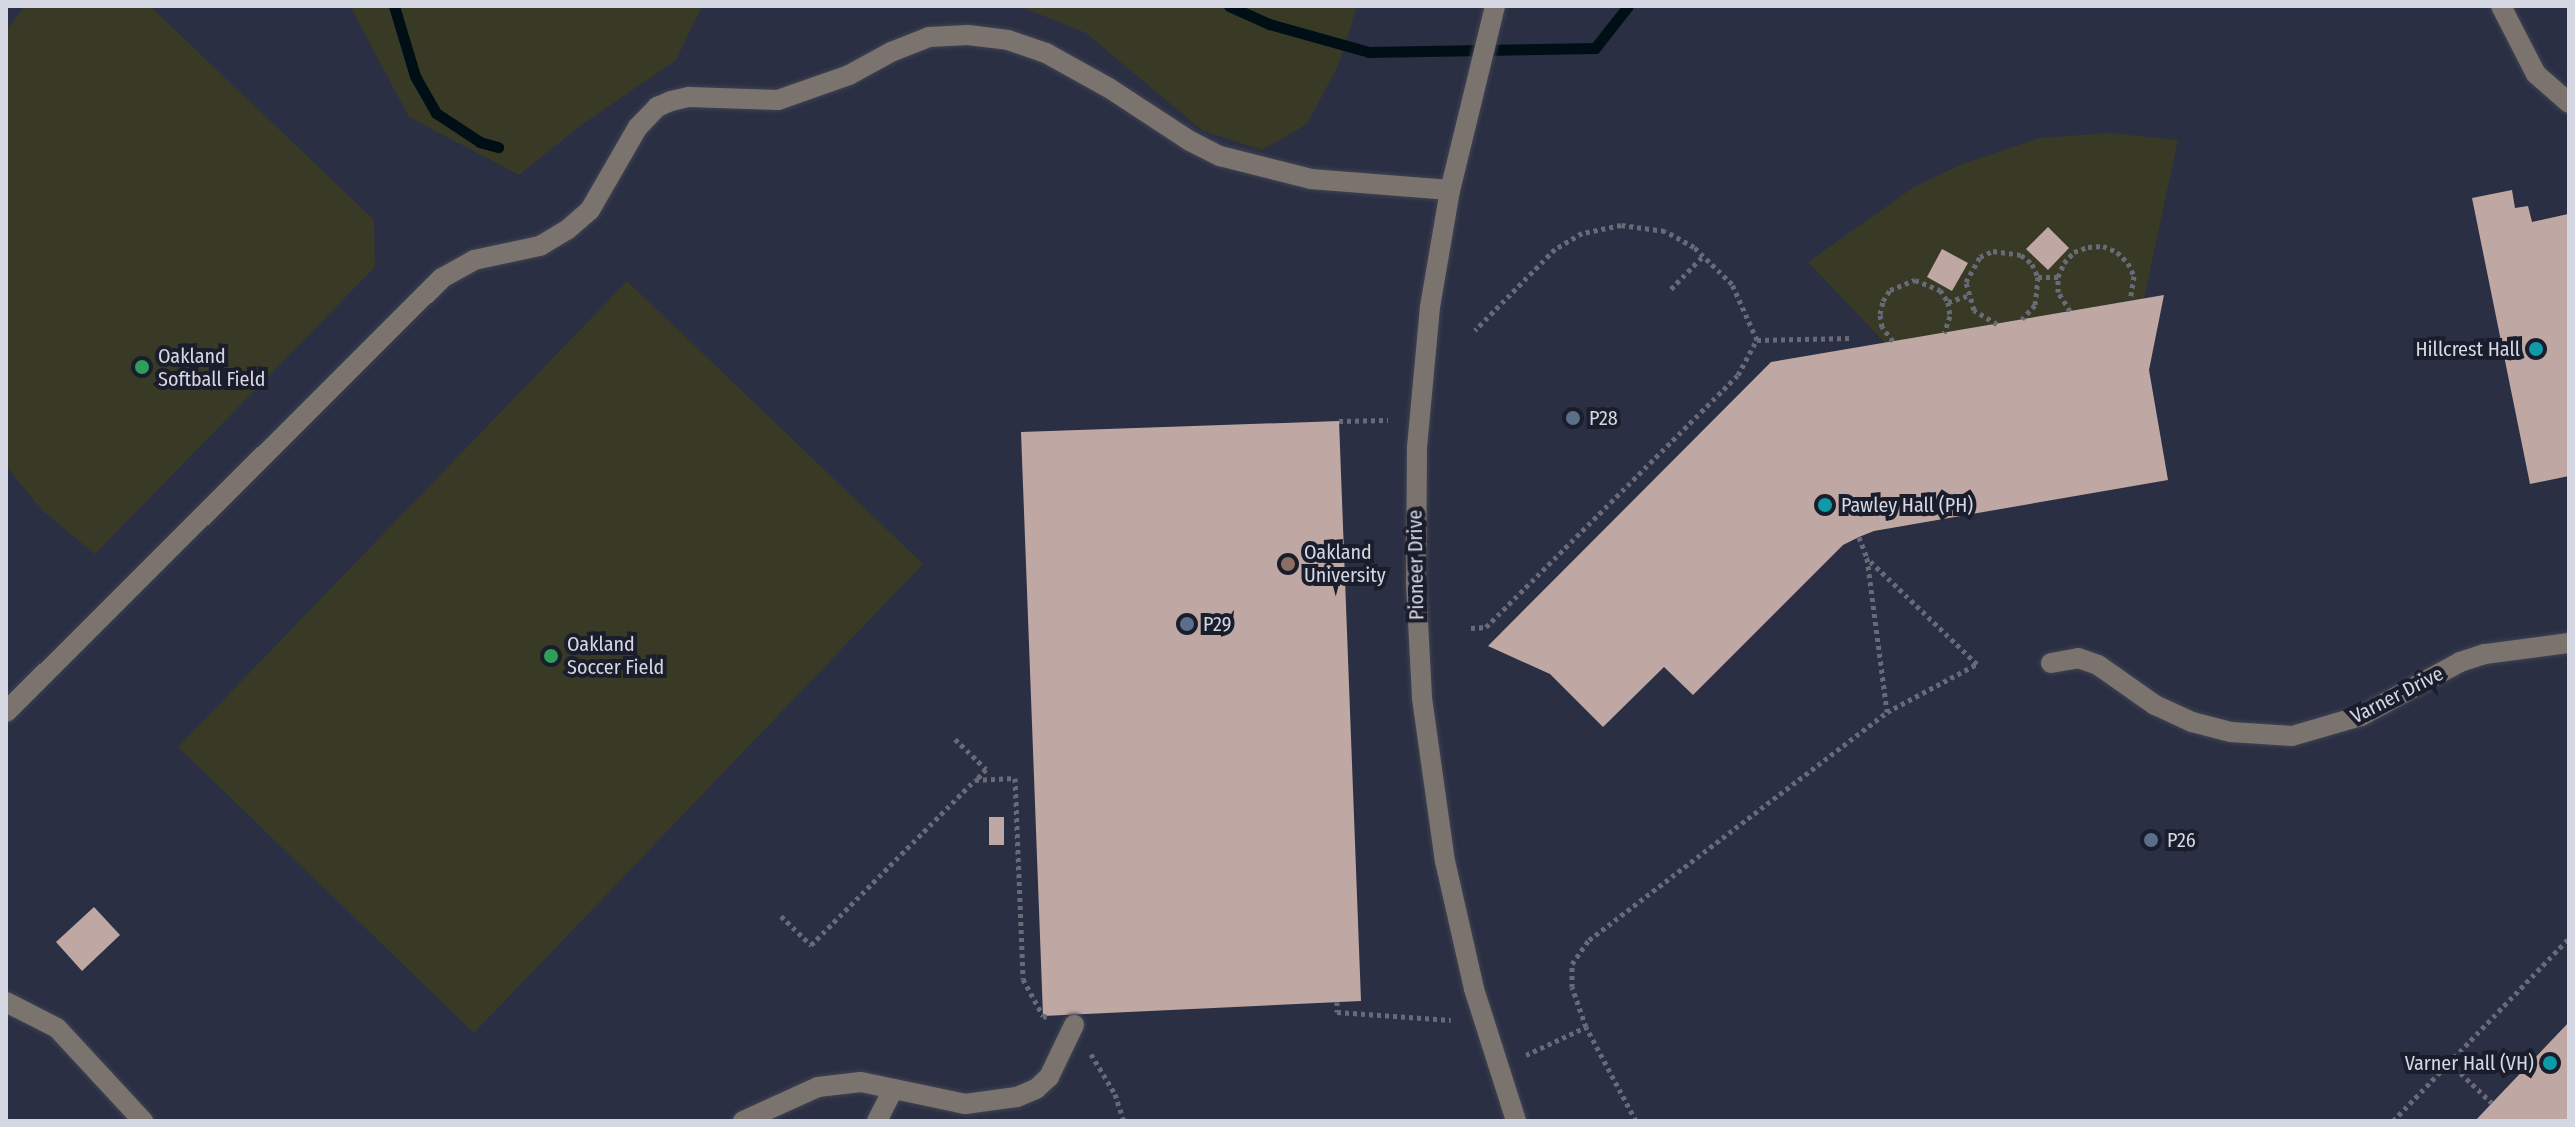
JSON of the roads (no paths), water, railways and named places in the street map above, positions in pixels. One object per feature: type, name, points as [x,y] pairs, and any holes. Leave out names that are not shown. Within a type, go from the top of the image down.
[{"type":"street","name":"Pioneer Drive","points":[[1495,6],[1450,190],[1430,307],[1419,414],[1415,513],[1417,628],[1427,738],[1445,861],[1474,989],[1516,1121]]},
{"type":"street","points":[[2501,6],[2536,74],[2569,103]]},
{"type":"street","points":[[6,712],[442,278],[474,260],[540,246],[567,230],[590,210],[638,127],[657,107],[671,101],[689,97],[778,100],[849,75],[891,52],[929,37],[968,35],[1008,40],[1046,53],[1220,156],[1311,179],[1450,190]]},
{"type":"street","name":"Varner Drive","points":[[2051,663],[2078,658],[2098,665],[2155,705],[2192,722],[2231,732],[2292,736],[2361,716],[2460,662],[2485,654],[2569,643]]},
{"type":"street","points":[[6,1002],[22,1007],[57,1028],[143,1121]]},
{"type":"street","points":[[743,1121],[818,1087],[861,1082],[965,1104],[1017,1097],[1036,1089],[1049,1077],[1074,1025]]},
{"type":"street","points":[[877,1121],[893,1089]]},
{"type":"waterway","points":[[394,6],[415,76],[436,113],[480,142],[498,147]]},
{"type":"waterway","points":[[1229,6],[1269,24],[1369,52],[1595,48],[1628,6]]},
{"type":"place","name":"Hillcrest Hall","points":[[2536,349]]},
{"type":"place","name":"Oakland Softball Field","points":[[142,367]]},
{"type":"place","name":"P28","points":[[1573,418]]},
{"type":"place","name":"Pawley Hall (PH)","points":[[1825,505]]},
{"type":"place","name":"Oakland University","points":[[1288,564]]},
{"type":"place","name":"P29","points":[[1187,624]]},
{"type":"place","name":"Oakland Soccer Field","points":[[551,656]]},
{"type":"place","name":"P26","points":[[2151,840]]},
{"type":"place","name":"Varner Hall (VH)","points":[[2550,1063]]}]
